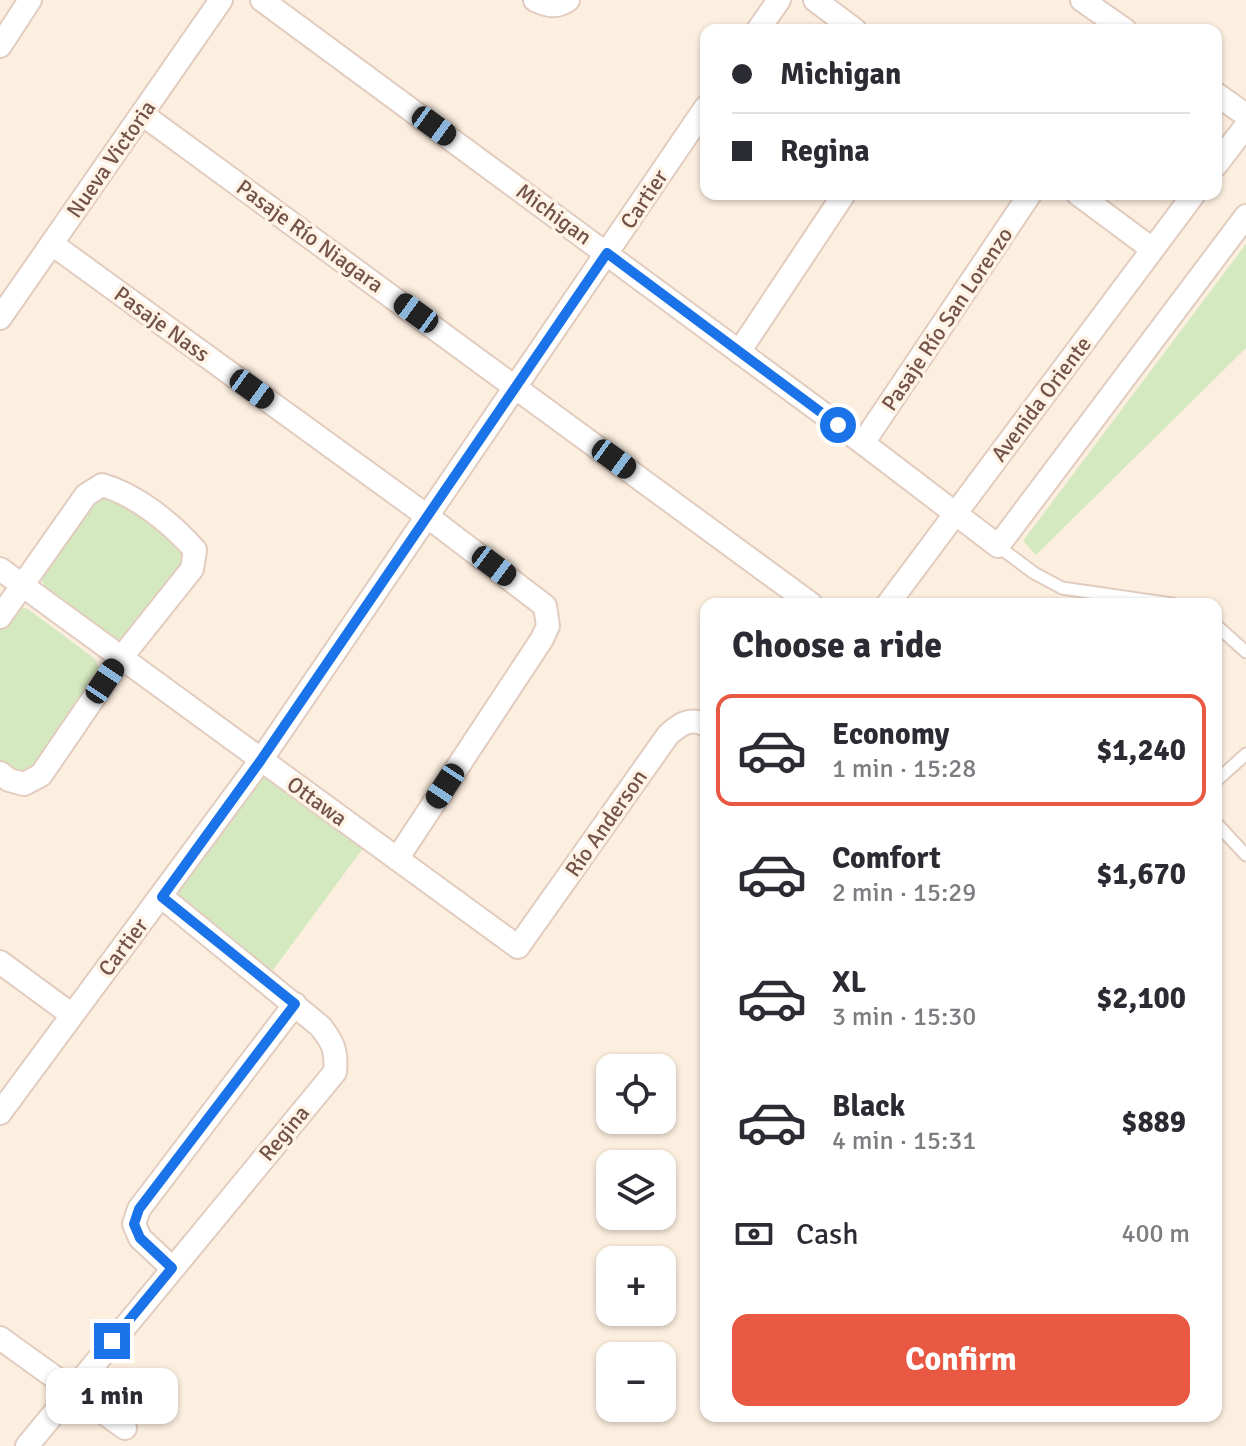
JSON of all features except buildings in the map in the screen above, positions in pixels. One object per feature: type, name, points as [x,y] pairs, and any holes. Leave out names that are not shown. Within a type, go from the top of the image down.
[{"type":"street","points":[[0,46],[30,0]]},
{"type":"street","name":"Nueva Victoria","points":[[0,318],[221,0]]},
{"type":"street","name":"Michigan","points":[[262,0],[998,546]]},
{"type":"street","points":[[535,0],[546,6],[559,6],[568,0]]},
{"type":"street","points":[[762,24],[779,0]]},
{"type":"street","points":[[815,0],[847,24]]},
{"type":"street","points":[[1082,0],[1116,24]]},
{"type":"street","points":[[1222,98],[1246,115]]},
{"type":"street","name":"Pasaje Río Niagara","points":[[142,114],[803,598]]},
{"type":"street","name":"Cartier","points":[[0,1113],[261,760],[700,116]]},
{"type":"street","points":[[1222,157],[1246,126]]},
{"type":"street","points":[[739,352],[840,200]]},
{"type":"street","name":"Pasaje Río San Lorenzo","points":[[863,443],[1026,200]]},
{"type":"street","points":[[1086,200],[1152,249]]},
{"type":"street","name":"Avenida Oriente","points":[[892,598],[1189,200]]},
{"type":"street","points":[[998,546],[1246,216]]},
{"type":"street","name":"Pasaje Nass","points":[[52,244],[427,516],[539,600],[548,614],[548,626],[397,859]]},
{"type":"street","points":[[0,617],[86,495],[102,485],[123,491],[181,535],[195,550],[192,569],[121,658],[41,775],[24,784],[9,780],[0,773]]},
{"type":"street","name":"Ottawa","points":[[0,569],[518,947]]},
{"type":"street","name":"Río Anderson","points":[[518,947],[668,735],[680,723],[700,723]]},
{"type":"street","name":"Regina","points":[[27,1446],[335,1072],[337,1056],[333,1042],[320,1026],[162,897]]},
{"type":"street","points":[[0,962],[72,1015]]},
{"type":"street","points":[[172,1268],[140,1238],[134,1224],[139,1209],[295,1004]]},
{"type":"street","points":[[0,1338],[125,1428]]},
{"type":"lane","points":[[998,546],[1034,573],[1062,588],[1131,598]]},
{"type":"lane","points":[[1222,630],[1246,652]]},
{"type":"lane","points":[[1222,776],[1246,754]]},
{"type":"lane","points":[[1222,829],[1246,855]]},
{"type":"green space","points":[[1246,244],[1246,348],[1036,555],[1023,541]]},
{"type":"green space","points":[[104,490],[181,542],[188,556],[123,641],[113,640],[47,591],[41,579],[43,565]]},
{"type":"green space","points":[[20,607],[28,609],[95,659],[100,672],[26,777],[0,764],[0,629]]},
{"type":"green space","points":[[260,771],[364,847],[270,974],[171,895]]},
{"type":"route","points":[[112,1341],[172,1268],[140,1238],[134,1224],[139,1209],[295,1004],[162,897],[261,760],[607,253],[838,425]]}]
